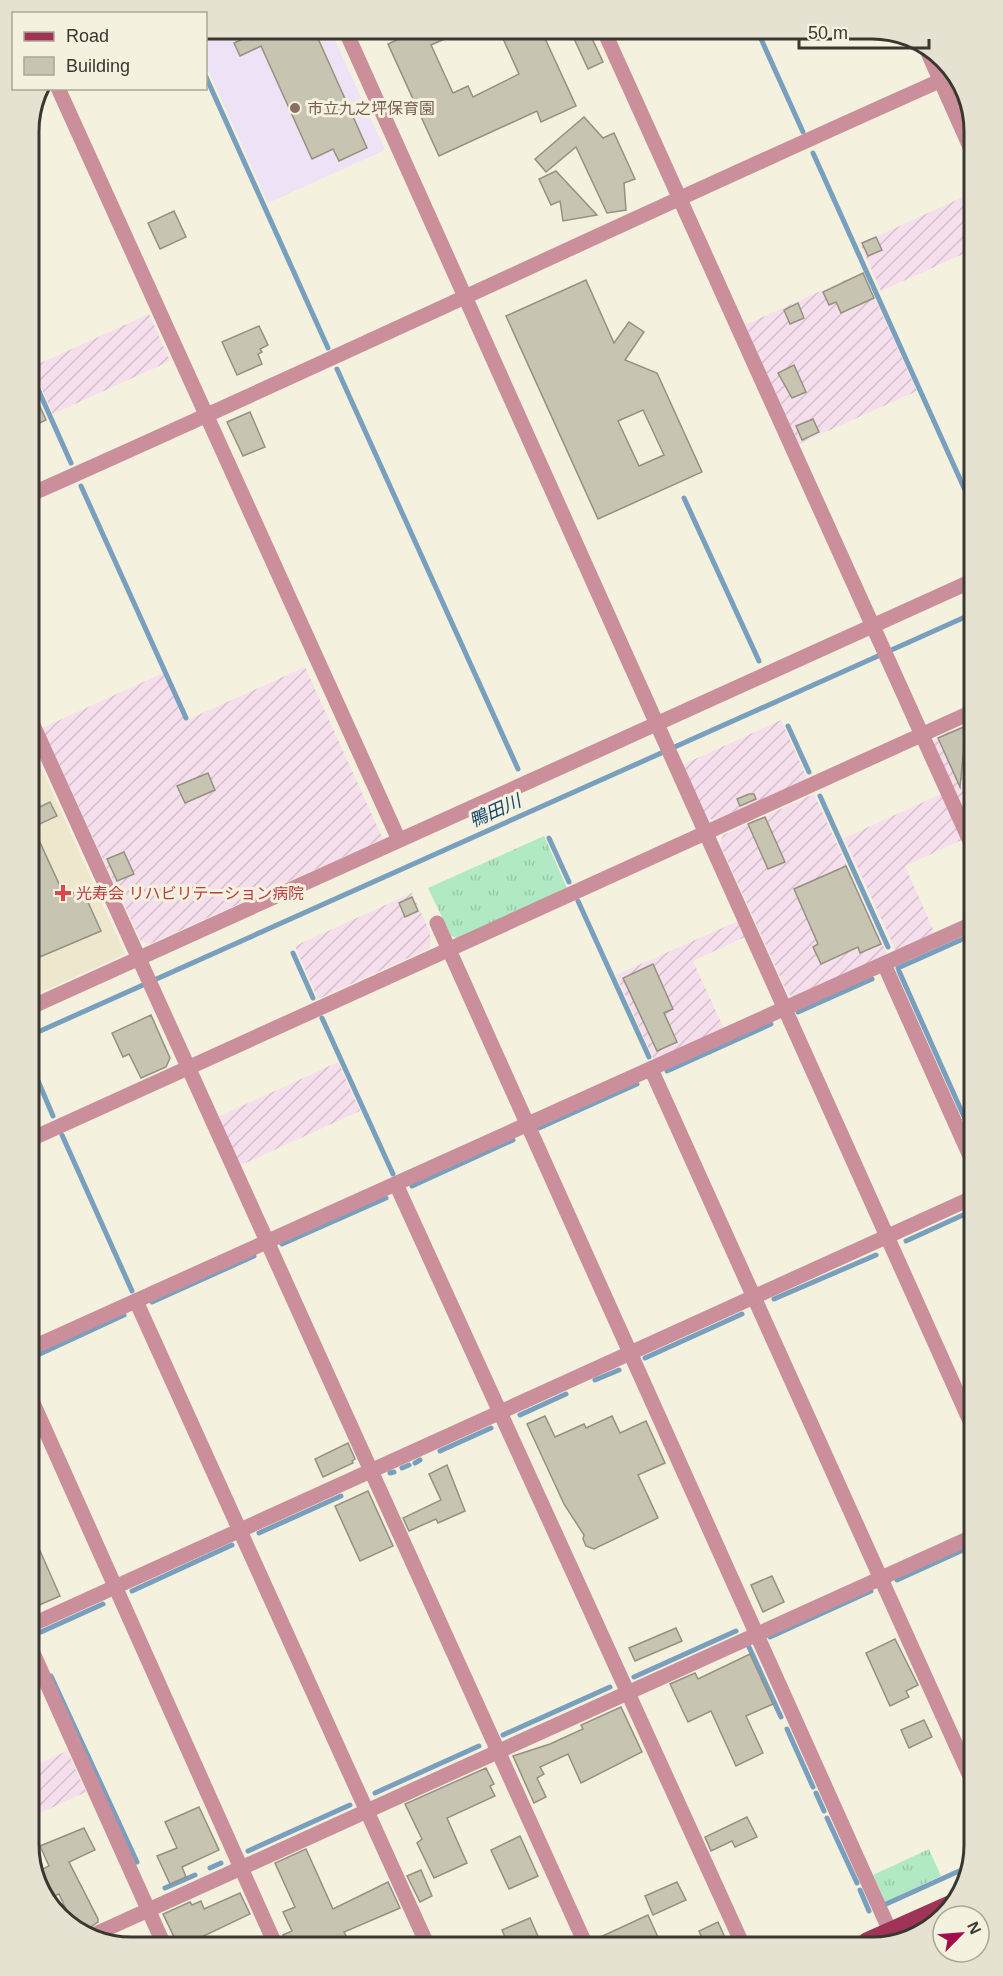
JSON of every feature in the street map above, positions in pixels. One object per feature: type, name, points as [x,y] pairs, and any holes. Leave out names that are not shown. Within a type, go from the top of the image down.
[{"type":"main road","points":[[894,1934],[934,1912]]},
{"type":"street","points":[[349,39],[964,1406]]},
{"type":"street","points":[[608,39],[964,826]]},
{"type":"street","points":[[39,491],[465,298],[680,196],[947,78]]},
{"type":"street","points":[[947,79],[963,123]]},
{"type":"street","points":[[59,90],[399,840]]},
{"type":"street","points":[[39,1004],[140,963],[399,840],[658,728],[875,629],[964,585]]},
{"type":"street","points":[[39,1135],[964,716]]},
{"type":"street","points":[[39,738],[140,963],[190,1067],[582,1937]]},
{"type":"street","points":[[437,923],[892,1934]]},
{"type":"street","points":[[39,1344],[964,928]]},
{"type":"street","points":[[884,964],[964,1142]]},
{"type":"street","points":[[651,1069],[964,1761]]},
{"type":"street","points":[[396,1184],[739,1937]]},
{"type":"street","points":[[39,1621],[964,1202]]},
{"type":"street","points":[[136,1301],[424,1937]]},
{"type":"street","points":[[39,1418],[272,1937]]},
{"type":"street","points":[[101,1931],[964,1541]]},
{"type":"street","points":[[39,1668],[160,1937]]},
{"type":"shaded area","name":"市立九之坪保育園","points":[[207,39],[334,39],[385,150],[268,203],[207,67]]},
{"type":"shaded area","points":[[964,197],[964,254],[881,291],[860,244]]},
{"type":"shaded area","points":[[863,272],[917,391],[799,444],[745,325]]},
{"type":"shaded area","points":[[149,314],[170,361],[53,414],[39,383],[39,364]]},
{"type":"shaded area","points":[[305,667],[383,839],[150,944],[141,941],[42,728],[163,673],[185,721]]},
{"type":"shaded area","points":[[781,720],[808,780],[715,821],[706,817],[682,765]]},
{"type":"shaded area","points":[[964,725],[964,812],[933,743],[937,737]]},
{"type":"shaded area","name":"光寿会 リハビリテーション病院","points":[[39,762],[125,954],[39,993]]},
{"type":"shaded area","points":[[814,794],[888,956],[795,998],[788,994],[720,844],[723,835]]},
{"type":"shaded area","points":[[941,794],[962,840],[905,866],[935,934],[896,951],[844,838]]},
{"type":"shaded area","points":[[412,893],[430,932],[430,948],[318,999],[295,946]]},
{"type":"shaded area","points":[[738,921],[745,937],[693,961],[724,1029],[654,1060],[616,975]]},
{"type":"shaded area","points":[[338,1062],[360,1111],[239,1166],[218,1117]]},
{"type":"shaded area","points":[[67,1751],[86,1792],[39,1813],[39,1764]]},
{"type":"green space","points":[[544,836],[567,888],[457,938],[451,936],[428,888]]},
{"type":"green space","points":[[929,1849],[941,1876],[885,1902],[873,1875]]},
{"type":"building","points":[[244,39],[318,39],[367,148],[339,161],[333,149],[312,159],[261,46],[240,56],[234,43]]},
{"type":"building","points":[[398,39],[444,39],[431,45],[453,93],[468,86],[473,97],[519,74],[503,39],[545,39],[576,106],[541,122],[537,111],[439,156],[388,44]]},
{"type":"building","points":[[574,39],[592,39],[603,62],[588,69]]},
{"type":"building","points":[[584,117],[603,138],[614,133],[635,179],[624,183],[626,210],[607,213],[576,147],[546,172],[535,159]]},
{"type":"building","points":[[556,171],[597,215],[563,221],[560,201],[551,205],[539,179]]},
{"type":"building","points":[[174,211],[186,237],[160,249],[148,223]]},
{"type":"building","points":[[876,237],[882,250],[868,256],[862,243]]},
{"type":"building","points":[[863,273],[874,298],[841,313],[836,302],[829,305],[823,292]]},
{"type":"building","points":[[586,280],[614,343],[629,322],[644,332],[625,360],[657,373],[702,472],[598,519],[506,316]],"holes":[[[643,410],[664,455],[639,466],[618,421]]]},
{"type":"building","points":[[798,303],[804,318],[790,324],[784,310]]},
{"type":"building","points":[[259,326],[268,345],[260,349],[262,352],[258,354],[262,364],[237,375],[222,342]]},
{"type":"building","points":[[794,365],[806,392],[792,398],[778,373]]},
{"type":"building","points":[[39,404],[46,420],[39,423]]},
{"type":"building","points":[[250,412],[265,447],[243,456],[227,422]]},
{"type":"building","points":[[813,419],[819,432],[802,440],[796,426]]},
{"type":"building","points":[[964,727],[960,787],[938,738]]},
{"type":"building","points":[[208,773],[215,790],[185,803],[177,786]]},
{"type":"building","points":[[754,794],[756,799],[740,806],[737,799]]},
{"type":"building","points":[[50,802],[57,816],[39,824],[39,807]]},
{"type":"building","points":[[765,817],[785,862],[768,869],[748,824]]},
{"type":"building","points":[[39,840],[65,897],[82,889],[101,931],[39,957]]},
{"type":"building","points":[[124,852],[134,874],[117,881],[107,859]]},
{"type":"building","points":[[846,866],[881,944],[860,953],[858,947],[821,964],[813,947],[818,944],[794,889]]},
{"type":"building","points":[[412,897],[418,911],[405,917],[399,903]]},
{"type":"building","points":[[653,964],[673,1009],[664,1013],[677,1042],[657,1051],[623,978]]},
{"type":"building","points":[[151,1015],[170,1058],[166,1067],[141,1078],[129,1054],[123,1057],[112,1033]]},
{"type":"building","points":[[545,1416],[555,1437],[584,1424],[586,1428],[612,1416],[620,1433],[646,1421],[665,1463],[638,1475],[658,1518],[594,1549],[586,1546],[584,1535],[564,1504],[527,1424]]},
{"type":"building","points":[[348,1443],[355,1459],[353,1463],[323,1477],[315,1459]]},
{"type":"building","points":[[447,1465],[465,1511],[438,1523],[436,1519],[409,1531],[403,1518],[441,1500],[429,1474]]},
{"type":"building","points":[[368,1491],[393,1546],[360,1561],[335,1506]]},
{"type":"building","points":[[39,1549],[60,1596],[39,1605]]},
{"type":"building","points":[[772,1576],[784,1602],[763,1612],[751,1585]]},
{"type":"building","points":[[676,1628],[682,1641],[635,1661],[629,1648]]},
{"type":"building","points":[[895,1639],[918,1685],[906,1691],[909,1697],[890,1706],[866,1653]]},
{"type":"building","points":[[750,1654],[773,1704],[746,1716],[763,1753],[736,1766],[711,1711],[688,1722],[670,1684],[695,1673],[698,1679]]},
{"type":"building","points":[[621,1707],[642,1752],[581,1783],[568,1754],[540,1767],[544,1774],[537,1778],[546,1797],[534,1803],[513,1756],[550,1744],[583,1729],[581,1725]]},
{"type":"building","points":[[924,1720],[932,1737],[909,1748],[901,1730]]},
{"type":"building","points":[[486,1768],[494,1784],[490,1786],[495,1796],[447,1818],[467,1863],[434,1878],[417,1843],[422,1839],[405,1804]]},
{"type":"building","points":[[199,1807],[219,1850],[182,1867],[186,1877],[170,1884],[157,1856],[177,1848],[165,1822]]},
{"type":"building","points":[[747,1817],[757,1837],[735,1847],[732,1841],[711,1851],[705,1837]]},
{"type":"building","points":[[84,1828],[95,1850],[69,1862],[98,1922],[91,1927],[80,1921],[67,1910],[59,1894],[54,1896],[43,1869],[49,1866],[40,1846]]},
{"type":"building","points":[[520,1836],[538,1876],[509,1889],[491,1850]]},
{"type":"building","points":[[306,1849],[333,1909],[388,1882],[400,1908],[344,1932],[347,1937],[284,1937],[283,1935],[292,1931],[283,1912],[295,1907],[275,1863]]},
{"type":"building","points":[[421,1870],[432,1896],[420,1902],[407,1876]]},
{"type":"building","points":[[677,1882],[686,1900],[653,1915],[645,1896]]},
{"type":"building","points":[[240,1893],[250,1914],[202,1937],[174,1937],[163,1914],[190,1902],[192,1905],[201,1901],[204,1909]]},
{"type":"building","points":[[648,1915],[658,1937],[600,1937]]},
{"type":"building","points":[[530,1918],[538,1937],[505,1937],[502,1930]]},
{"type":"building","points":[[718,1922],[725,1937],[702,1937],[699,1931]]},
{"type":"waterway","points":[[761,39],[803,132]]},
{"type":"waterway","points":[[207,79],[328,348]]},
{"type":"waterway","points":[[813,153],[964,488]]},
{"type":"waterway","points":[[337,369],[518,769]]},
{"type":"waterway","points":[[39,391],[71,463]]},
{"type":"waterway","points":[[81,486],[186,718]]},
{"type":"waterway","points":[[684,498],[759,661]]},
{"type":"waterway","name":"鴨田川","points":[[39,1032],[964,617]]},
{"type":"waterway","points":[[788,726],[809,772]]},
{"type":"waterway","points":[[820,796],[888,947]]},
{"type":"waterway","points":[[549,838],[569,882]]},
{"type":"waterway","points":[[578,901],[649,1057]]},
{"type":"waterway","points":[[898,968],[964,938]]},
{"type":"waterway","points":[[293,953],[313,998]]},
{"type":"waterway","points":[[899,971],[964,1117]]},
{"type":"waterway","points":[[798,1012],[872,979]]},
{"type":"waterway","points":[[322,1018],[393,1174]]},
{"type":"waterway","points":[[667,1071],[771,1024]]},
{"type":"waterway","points":[[39,1083],[53,1116]]},
{"type":"waterway","points":[[539,1128],[637,1084]]},
{"type":"waterway","points":[[62,1135],[132,1291]]},
{"type":"waterway","points":[[412,1186],[513,1140]]},
{"type":"waterway","points":[[282,1244],[386,1198]]},
{"type":"waterway","points":[[906,1241],[964,1215]]},
{"type":"waterway","points":[[774,1299],[876,1255]]},
{"type":"waterway","points":[[152,1302],[254,1256]]},
{"type":"waterway","points":[[645,1358],[742,1314]]},
{"type":"waterway","points":[[39,1354],[124,1315]]},
{"type":"waterway","points":[[595,1380],[619,1370]]},
{"type":"waterway","points":[[520,1415],[566,1394]]},
{"type":"waterway","points":[[440,1451],[491,1428]]},
{"type":"waterway","points":[[415,1463],[420,1460]]},
{"type":"waterway","points":[[402,1468],[409,1465]]},
{"type":"waterway","points":[[390,1473],[394,1472]]},
{"type":"waterway","points":[[259,1533],[341,1496]]},
{"type":"waterway","points":[[132,1591],[232,1545]]},
{"type":"waterway","points":[[897,1580],[964,1550]]},
{"type":"waterway","points":[[770,1637],[871,1591]]},
{"type":"waterway","points":[[41,1632],[103,1604]]},
{"type":"waterway","points":[[634,1677],[736,1631]]},
{"type":"waterway","points":[[749,1647],[781,1717]]},
{"type":"waterway","points":[[51,1676],[137,1862]]},
{"type":"waterway","points":[[503,1735],[610,1687]]},
{"type":"waterway","points":[[787,1729],[813,1787]]},
{"type":"waterway","points":[[375,1793],[479,1746]]},
{"type":"waterway","points":[[816,1793],[824,1811]]},
{"type":"waterway","points":[[248,1851],[350,1805]]},
{"type":"waterway","points":[[827,1818],[857,1883]]},
{"type":"waterway","points":[[210,1868],[221,1863]]},
{"type":"waterway","points":[[884,1905],[960,1871]]},
{"type":"waterway","points":[[165,1888],[195,1875]]},
{"type":"waterway","points":[[860,1890],[869,1911]]},
{"type":"place","name":"市立九之坪保育園","points":[[295,108]]},
{"type":"place","name":"光寿会 リハビリテーション病院","points":[[63,893]]}]
